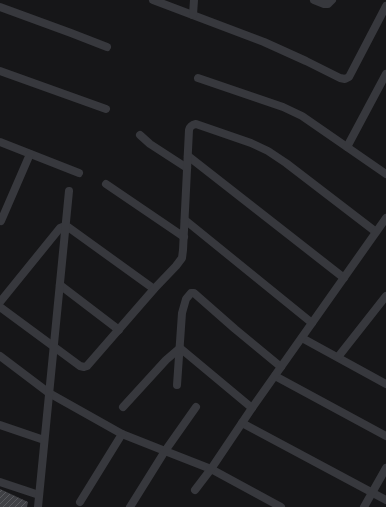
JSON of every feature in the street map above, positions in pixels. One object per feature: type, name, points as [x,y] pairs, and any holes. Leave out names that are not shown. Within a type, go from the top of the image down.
[{"type":"street","points":[[153,0],[264,42],[345,79],[349,77],[385,10]]},
{"type":"street","points":[[193,15],[194,0]]},
{"type":"street","points":[[314,0],[328,4],[332,0]]},
{"type":"street","points":[[0,7],[107,47]]},
{"type":"street","points":[[0,71],[106,109]]},
{"type":"street","points":[[348,147],[386,74]]},
{"type":"street","points":[[198,78],[302,116],[386,173]]},
{"type":"street","points":[[0,307],[80,366],[87,366],[182,258],[189,130],[194,124],[251,143],[268,151],[376,232]]},
{"type":"street","points":[[140,135],[150,144],[187,168]]},
{"type":"street","points":[[0,142],[79,173]]},
{"type":"street","points":[[1,221],[30,154]]},
{"type":"street","points":[[188,156],[344,278]]},
{"type":"street","points":[[106,184],[184,237]]},
{"type":"street","points":[[38,507],[69,191]]},
{"type":"street","points":[[195,490],[386,218]]},
{"type":"street","points":[[185,220],[312,323]]},
{"type":"street","points":[[65,226],[154,289]]},
{"type":"street","points":[[1,298],[60,228],[65,226]]},
{"type":"street","points":[[60,285],[119,330]]},
{"type":"street","points":[[177,385],[182,313],[188,295],[191,293],[194,293],[281,367]]},
{"type":"street","points":[[338,357],[386,296]]},
{"type":"street","points":[[302,338],[386,384]]},
{"type":"street","points":[[123,407],[161,365],[180,348]]},
{"type":"street","points":[[180,348],[252,408]]},
{"type":"street","points":[[0,356],[49,393],[122,434],[210,470],[280,507]]},
{"type":"street","points":[[275,376],[386,436]]},
{"type":"street","points":[[130,507],[165,451],[196,407]]},
{"type":"street","points":[[242,423],[386,500]]},
{"type":"street","points":[[0,425],[44,440]]},
{"type":"street","points":[[80,502],[122,434]]},
{"type":"street","points":[[364,507],[386,468]]},
{"type":"street","points":[[0,482],[39,495]]},
{"type":"building","points":[[0,489],[28,502],[27,507],[0,507]]}]
